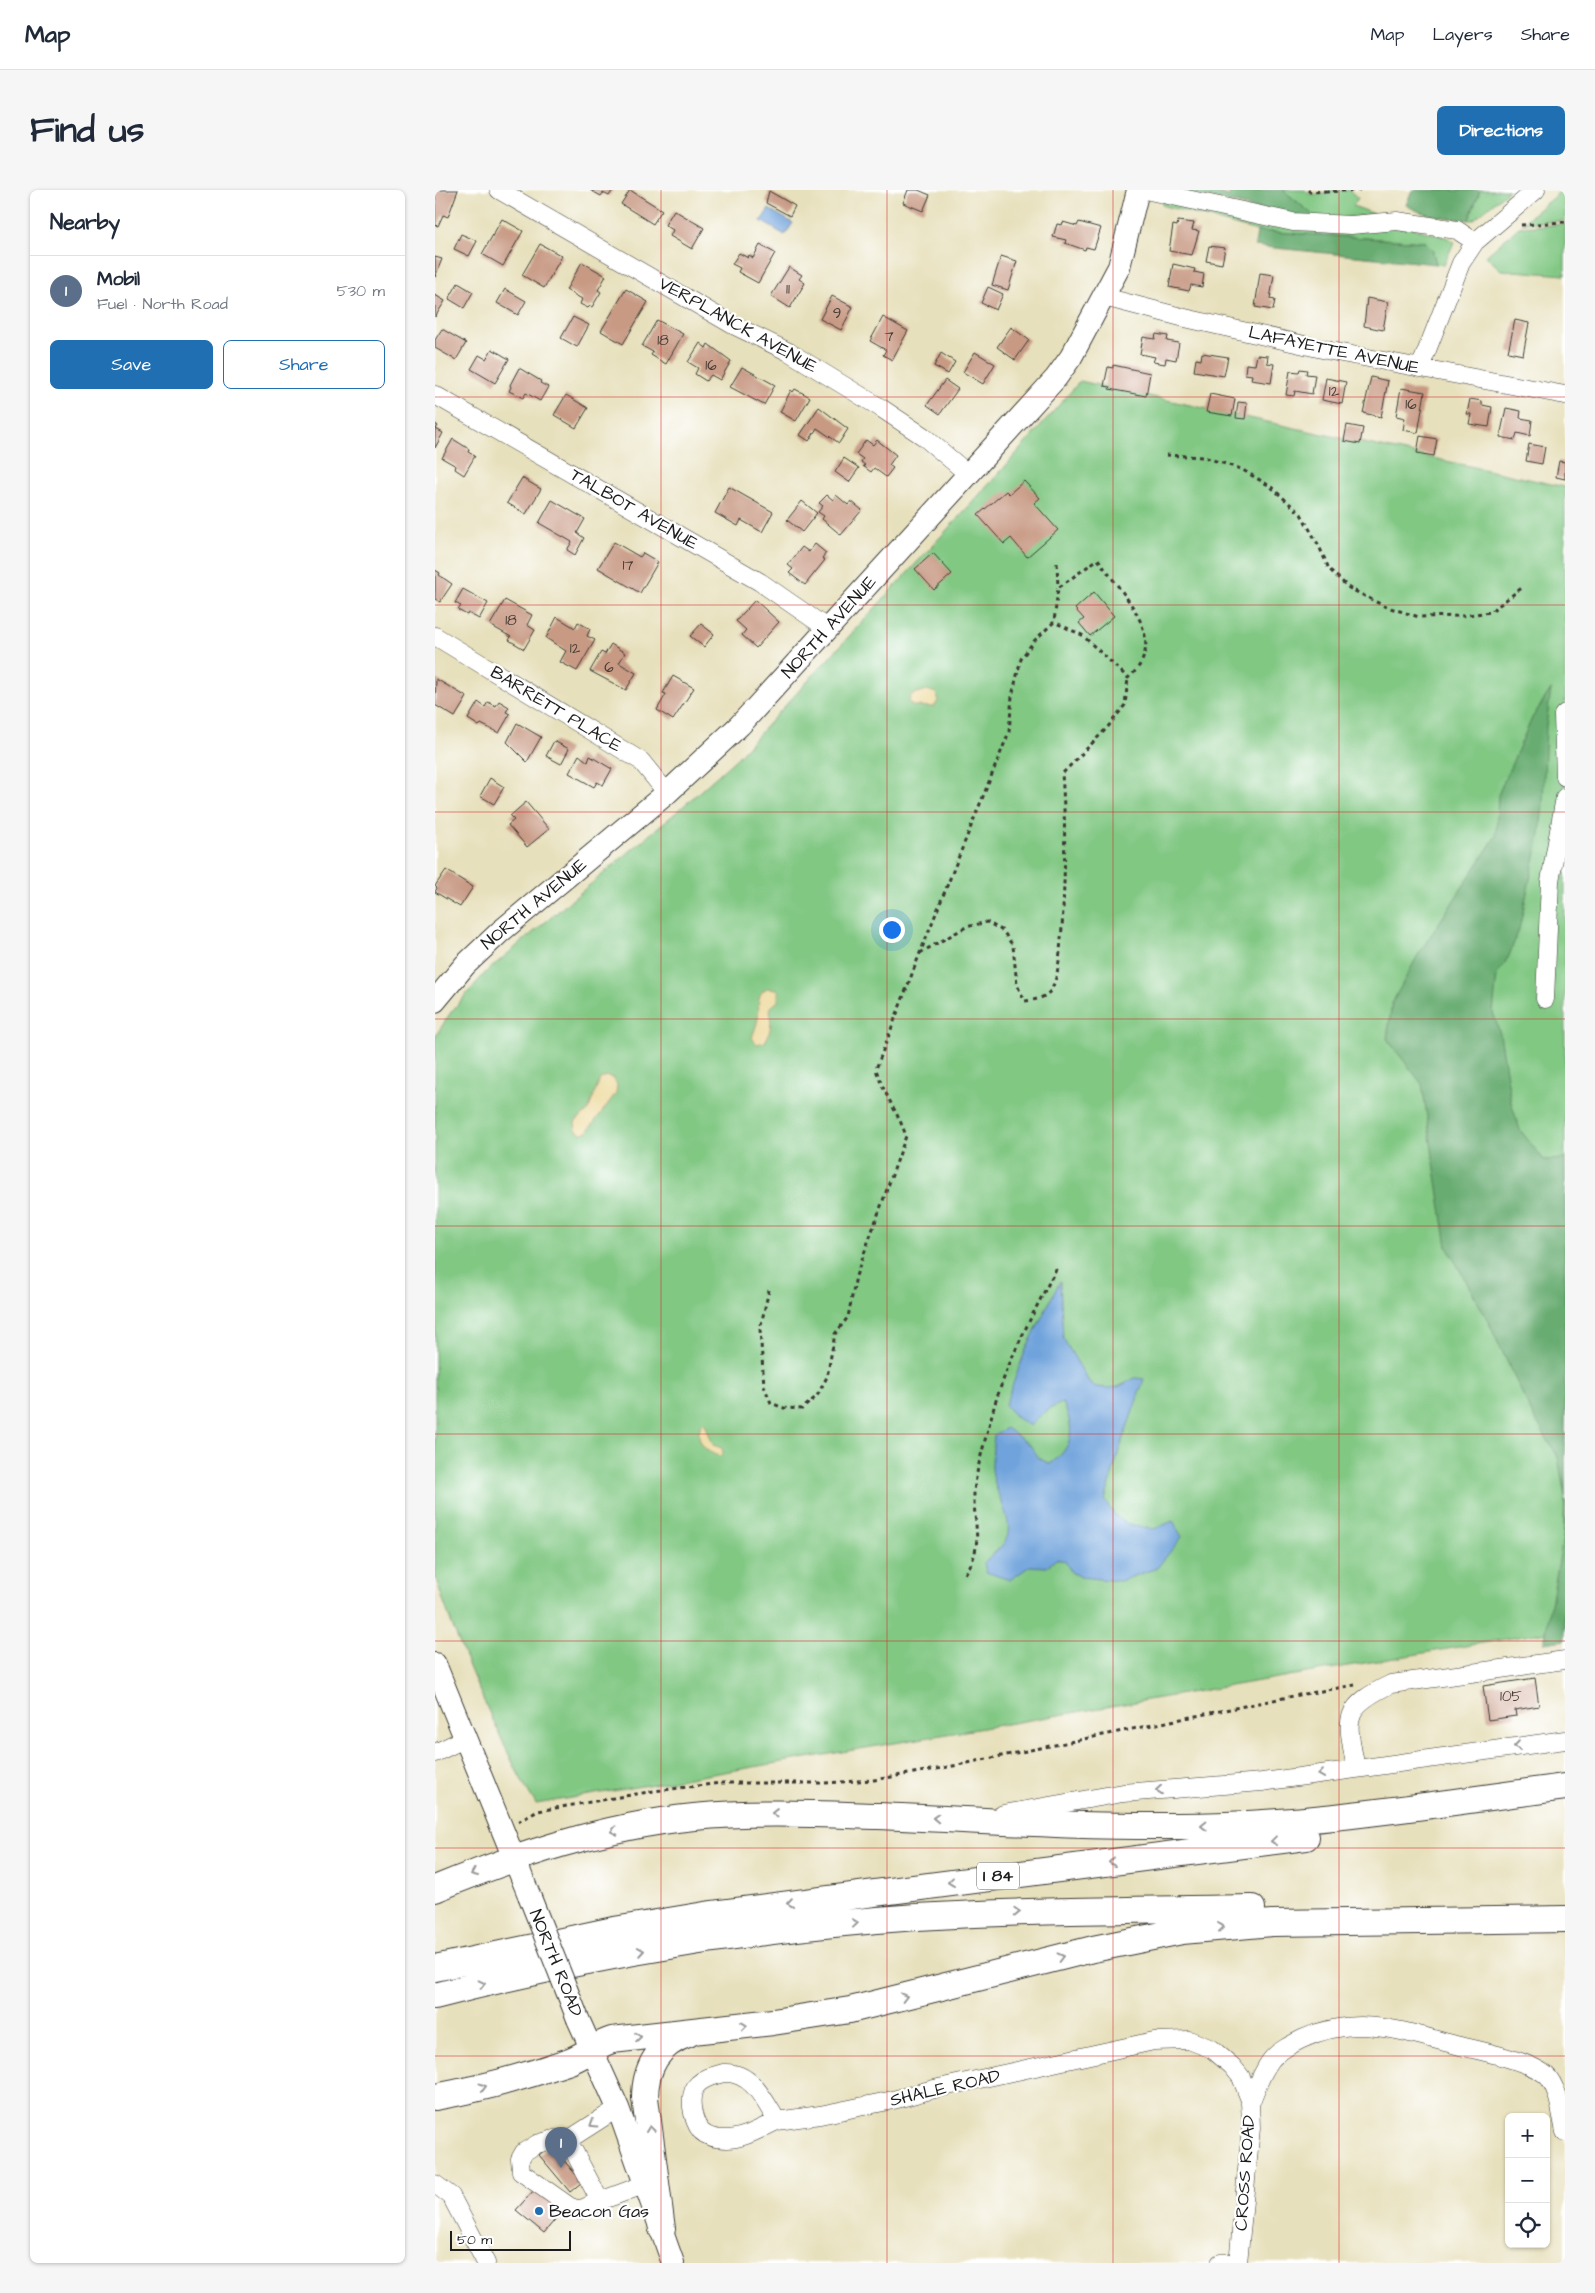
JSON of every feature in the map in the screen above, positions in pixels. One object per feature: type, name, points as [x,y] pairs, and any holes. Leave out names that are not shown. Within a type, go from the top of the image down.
[{"type":"highway","points":[[435,1889],[514,1858],[568,1841],[693,1817],[797,1813],[1143,1826],[1233,1825],[1312,1819],[1565,1787]]},
{"type":"highway","name":"I 84","points":[[435,1968],[605,1931],[705,1915],[1565,1804]]},
{"type":"highway","name":"I 84","points":[[435,1996],[576,1963],[654,1949],[741,1935],[915,1917],[1054,1910],[1565,1905]]},
{"type":"highway","points":[[435,2097],[464,2092],[566,2063],[591,2048],[612,2040],[799,2019],[850,2010],[1093,1949],[1182,1931],[1271,1923],[1565,1919]]},
{"type":"highway","points":[[662,2229],[645,2098],[646,2080],[653,2062],[663,2048],[675,2039],[695,2032]]},
{"type":"main road","name":"NORTH AVENUE","points":[[435,1001],[465,965],[500,932],[667,793],[740,725],[1056,378],[1071,358],[1119,267],[1138,190]]},
{"type":"main road","name":"NORTH ROAD","points":[[435,1664],[467,1738],[578,2019],[618,2108],[673,2263]]},
{"type":"street","name":"VERPLANCK AVENUE","points":[[499,190],[733,325],[789,352],[923,436],[967,474]]},
{"type":"street","points":[[1145,190],[1293,222],[1351,225],[1397,220],[1457,230],[1475,242]]},
{"type":"street","points":[[1420,368],[1461,263],[1475,242],[1536,190]]},
{"type":"street","name":"LAFAYETTE AVENUE","points":[[1104,297],[1185,318],[1331,351],[1565,395]]},
{"type":"street","name":"TALBOT AVENUE","points":[[435,395],[760,582],[828,629]]},
{"type":"street","name":"BARRETT PLACE","points":[[435,636],[641,761],[667,793]]},
{"type":"street","points":[[1565,713],[1563,715],[1565,777]]},
{"type":"street","points":[[1545,999],[1550,881],[1565,797]]},
{"type":"street","points":[[1356,1769],[1348,1728],[1353,1709],[1370,1694],[1391,1684],[1565,1660]]},
{"type":"street","points":[[435,1753],[467,1738]]},
{"type":"street","points":[[974,1820],[1123,1793],[1262,1782],[1565,1740]]},
{"type":"street","points":[[1250,2104],[1259,2080],[1272,2058],[1292,2044],[1321,2030],[1345,2025],[1383,2026],[1491,2053],[1535,2068],[1552,2083],[1565,2132]]},
{"type":"street","name":"CROSS ROAD","points":[[1112,2050],[1154,2041],[1189,2040],[1212,2049],[1232,2066],[1241,2077],[1250,2104],[1251,2128],[1238,2263]]},
{"type":"street","name":"SHALE ROAD","points":[[777,2121],[755,2085],[747,2079],[730,2073],[723,2073],[705,2078],[696,2085],[692,2097],[693,2114],[701,2131],[712,2138],[740,2138],[777,2121],[821,2115],[893,2100],[934,2089],[1112,2050]]},
{"type":"street","points":[[618,2108],[567,2140],[555,2139],[537,2144],[523,2152],[520,2159],[521,2172],[569,2206],[579,2210],[646,2184]]},
{"type":"street","points":[[567,2140],[600,2202]]},
{"type":"street","points":[[435,2184],[451,2196],[486,2263]]},
{"type":"street","points":[[1220,2263],[1238,2263]]},
{"type":"path","points":[[1308,190],[1310,192],[1360,190]]},
{"type":"path","points":[[1517,225],[1565,222]]},
{"type":"path","points":[[1166,455],[1205,457],[1241,469],[1270,486],[1301,514],[1319,546],[1329,569],[1349,588],[1384,606],[1419,617],[1461,616],[1490,612],[1523,587]]},
{"type":"path","points":[[920,953],[966,928],[987,922],[1003,931],[1013,946],[1017,985],[1025,1000],[1038,1000],[1051,989],[1060,953],[1063,907],[1066,821],[1062,774],[1107,728],[1125,705],[1128,678],[1137,671],[1144,657],[1147,638],[1143,622],[1098,559],[1058,588]]},
{"type":"path","points":[[769,1290],[760,1329],[764,1386],[771,1403],[784,1408],[802,1409],[817,1396],[827,1377],[835,1334],[848,1317],[856,1276],[905,1136],[901,1121],[881,1087],[877,1069],[920,953],[1009,732],[1012,696],[1021,659],[1034,641],[1054,622],[1058,588],[1057,563]]},
{"type":"path","points":[[1054,622],[1082,635],[1128,678]]},
{"type":"path","points":[[965,1574],[973,1562],[978,1536],[974,1492],[991,1416],[1012,1355],[1057,1267]]},
{"type":"path","points":[[538,1811],[654,1790],[722,1783],[825,1783],[875,1780],[948,1767],[1288,1697],[1362,1684]]},
{"type":"green space","points":[[1171,190],[1205,190],[1229,196],[1231,190],[1283,190],[1320,221]]},
{"type":"green space","points":[[1283,190],[1305,190],[1310,194],[1324,194],[1328,190],[1349,190],[1358,198],[1353,206],[1375,214],[1320,221]]},
{"type":"green space","points":[[1412,190],[1480,190],[1469,220],[1436,216],[1413,209],[1406,205]]},
{"type":"green space","points":[[1480,190],[1509,190],[1473,220],[1469,220]]},
{"type":"green space","points":[[1562,190],[1565,190],[1565,221],[1522,223]]},
{"type":"green space","points":[[1163,198],[1412,228],[1446,237],[1454,242],[1444,265],[1436,264],[1432,249],[1425,242],[1257,231],[1162,205]]},
{"type":"green space","points":[[1565,224],[1565,275],[1501,270],[1486,256],[1519,227]]},
{"type":"green space","points":[[1257,231],[1425,242],[1432,249],[1436,264],[1255,246]]},
{"type":"green space","points":[[1080,381],[1565,487],[1565,1629],[536,1804],[515,1767],[480,1691],[456,1634],[435,1576],[435,1037],[451,1012],[486,972],[679,810],[737,758],[1003,469]]},
{"type":"green space","points":[[1551,689],[1546,726],[1540,834],[1519,929],[1509,956],[1497,975],[1493,1012],[1500,1034],[1511,1102],[1520,1130],[1544,1160],[1565,1159],[1565,1497],[1558,1457],[1531,1412],[1485,1315],[1447,1247],[1422,1084],[1387,1039],[1392,1003],[1418,955],[1496,836],[1498,795],[1532,718]]},
{"type":"green space","points":[[1565,1501],[1565,1640],[1544,1643],[1563,1538]]},
{"type":"sand","points":[[927,690],[936,693],[938,701],[934,707],[912,706],[909,702],[911,695]]},
{"type":"sand","points":[[767,988],[777,989],[779,992],[778,1001],[770,1008],[771,1025],[767,1038],[765,1042],[757,1044],[752,1038],[758,1021],[759,997]]},
{"type":"sand","points":[[607,1076],[613,1078],[617,1085],[616,1093],[587,1132],[581,1133],[576,1130],[575,1122],[588,1111],[600,1079]]},
{"type":"sand","points":[[702,1423],[705,1423],[713,1445],[722,1448],[722,1456],[710,1452],[702,1445],[699,1435]]},
{"type":"water","points":[[769,209],[793,223],[785,235],[761,221]]},
{"type":"water","points":[[1060,1281],[1063,1338],[1089,1382],[1096,1387],[1108,1388],[1118,1387],[1135,1378],[1144,1379],[1118,1454],[1105,1500],[1115,1516],[1128,1524],[1154,1529],[1173,1521],[1182,1537],[1157,1568],[1120,1581],[1080,1577],[1071,1572],[1065,1561],[1056,1559],[1047,1567],[1030,1566],[1010,1580],[986,1572],[984,1563],[1001,1546],[1008,1534],[1008,1521],[992,1470],[994,1435],[1006,1428],[1030,1445],[1039,1458],[1050,1464],[1064,1451],[1070,1437],[1069,1421],[1063,1403],[1045,1412],[1030,1426],[1017,1418],[1005,1405],[1026,1349]]},
{"type":"building","points":[[435,190],[458,190],[448,217],[443,215],[438,226],[435,225]]},
{"type":"building","points":[[590,190],[613,190],[609,196],[603,193],[601,196]]},
{"type":"building","points":[[630,190],[662,210],[653,224],[621,204]]},
{"type":"building","points":[[908,190],[918,190],[930,195],[923,211],[903,203]]},
{"type":"building","points":[[769,191],[795,206],[790,216],[766,203]]},
{"type":"building","points":[[674,210],[704,228],[692,249],[670,236],[673,230],[665,225]]},
{"type":"building","points":[[502,219],[523,231],[503,266],[482,254]]},
{"type":"building","points":[[1178,221],[1194,223],[1192,230],[1199,231],[1192,255],[1169,251],[1173,225],[1177,226]]},
{"type":"building","points":[[1063,222],[1077,226],[1079,222],[1101,228],[1094,249],[1086,247],[1085,250],[1065,243],[1066,240],[1053,237],[1057,224],[1062,225]]},
{"type":"building","points":[[461,234],[477,241],[469,256],[454,249]]},
{"type":"building","points":[[540,244],[562,256],[544,288],[522,275]]},
{"type":"building","points":[[760,245],[775,253],[758,283],[738,272],[740,268],[732,264],[739,253],[748,258],[749,255],[753,258]]},
{"type":"building","points":[[1209,246],[1225,248],[1222,264],[1206,261]]},
{"type":"building","points":[[1001,256],[1017,261],[1008,290],[992,285]]},
{"type":"building","points":[[435,257],[442,259],[435,277]]},
{"type":"building","points":[[582,262],[606,276],[598,290],[601,292],[592,307],[588,308],[580,304],[582,299],[566,290]]},
{"type":"building","points":[[1173,264],[1195,269],[1194,272],[1204,274],[1202,287],[1191,285],[1189,291],[1169,287]]},
{"type":"building","points":[[789,267],[802,275],[799,279],[805,283],[790,308],[771,296]]},
{"type":"building","points":[[1260,273],[1274,275],[1270,299],[1275,300],[1273,310],[1255,307]]},
{"type":"building","points":[[458,283],[473,292],[464,308],[449,299]]},
{"type":"building","points":[[988,287],[1003,294],[996,310],[981,303]]},
{"type":"building","points":[[505,289],[526,301],[518,315],[497,303]]},
{"type":"building","points":[[626,289],[648,302],[623,344],[601,331]]},
{"type":"building","points":[[435,295],[445,301],[435,317]]},
{"type":"building","points":[[832,296],[853,307],[841,330],[820,319]]},
{"type":"building","points":[[1367,298],[1388,302],[1383,330],[1364,326]]},
{"type":"building","points":[[573,317],[589,325],[577,347],[561,338]]},
{"type":"building","points":[[883,317],[908,331],[892,360],[883,355],[886,350],[870,341]]},
{"type":"building","points":[[657,320],[683,334],[666,364],[651,355],[653,352],[642,346]]},
{"type":"building","points":[[1515,320],[1529,323],[1523,355],[1508,352]]},
{"type":"building","points":[[1011,327],[1029,340],[1015,360],[997,347]]},
{"type":"building","points":[[442,329],[466,343],[456,360],[435,348],[435,340]]},
{"type":"building","points":[[1156,334],[1168,336],[1167,341],[1179,343],[1176,360],[1166,358],[1165,364],[1153,362],[1155,357],[1140,354],[1143,337],[1155,339]]},
{"type":"building","points":[[700,343],[706,348],[708,344],[731,361],[720,380],[711,375],[706,381],[695,374],[698,368],[688,362]]},
{"type":"building","points":[[492,349],[509,359],[495,383],[471,369],[479,355],[486,359]]},
{"type":"building","points":[[975,352],[995,364],[983,384],[963,372]]},
{"type":"building","points":[[941,353],[955,362],[948,374],[934,366]]},
{"type":"building","points":[[1202,353],[1228,357],[1224,376],[1194,371],[1196,359],[1201,360]]},
{"type":"building","points":[[1257,355],[1268,356],[1267,363],[1274,364],[1271,383],[1251,380],[1252,375],[1245,374],[1246,364],[1255,365]]},
{"type":"building","points":[[1113,365],[1150,373],[1146,396],[1109,389],[1110,387],[1104,386],[1108,367],[1113,368]]},
{"type":"building","points":[[742,367],[775,385],[764,405],[730,387]]},
{"type":"building","points":[[519,368],[548,387],[540,401],[526,393],[523,398],[509,391]]},
{"type":"building","points":[[1300,369],[1307,370],[1306,374],[1315,375],[1312,394],[1295,391],[1294,396],[1286,395],[1290,371],[1299,372]]},
{"type":"building","points":[[1371,377],[1388,381],[1381,417],[1363,413]]},
{"type":"building","points":[[1326,378],[1346,382],[1342,404],[1322,400]]},
{"type":"building","points":[[945,380],[958,389],[940,414],[927,405]]},
{"type":"building","points":[[1401,388],[1425,392],[1418,433],[1403,430],[1405,418],[1396,416]]},
{"type":"building","points":[[795,389],[810,397],[796,421],[780,412],[791,390],[793,392]]},
{"type":"building","points":[[1210,394],[1235,399],[1232,416],[1206,412]]},
{"type":"building","points":[[566,395],[588,408],[576,428],[554,415]]},
{"type":"building","points":[[1470,399],[1482,401],[1482,405],[1492,407],[1489,427],[1469,424],[1471,414],[1467,414]]},
{"type":"building","points":[[1238,402],[1247,403],[1245,419],[1236,418]]},
{"type":"building","points":[[819,407],[848,429],[839,443],[817,428],[809,441],[800,435]]},
{"type":"building","points":[[1506,408],[1521,411],[1520,418],[1532,420],[1530,436],[1517,433],[1515,440],[1500,437]]},
{"type":"building","points":[[435,424],[438,426],[436,429],[443,433],[435,448]]},
{"type":"building","points":[[1347,425],[1363,428],[1360,444],[1344,441]]},
{"type":"building","points":[[1420,436],[1437,439],[1434,456],[1417,453]]},
{"type":"building","points":[[453,439],[469,449],[468,452],[475,456],[464,475],[455,469],[456,466],[442,458]]},
{"type":"building","points":[[866,440],[873,445],[877,440],[896,455],[889,465],[893,468],[886,477],[874,468],[871,472],[863,466],[865,465],[861,462],[863,459],[856,454]]},
{"type":"building","points":[[1529,444],[1545,447],[1542,464],[1526,461]]},
{"type":"building","points":[[844,458],[859,468],[849,482],[835,472]]},
{"type":"building","points":[[1559,461],[1565,462],[1565,479],[1556,477]]},
{"type":"building","points":[[522,478],[541,489],[526,514],[507,503]]},
{"type":"building","points":[[1024,481],[1040,498],[1034,503],[1058,530],[1027,557],[1011,538],[1004,544],[978,515],[1006,491],[1009,494]]},
{"type":"building","points":[[729,487],[773,512],[762,532],[741,520],[738,526],[715,513]]},
{"type":"building","points":[[827,495],[833,500],[836,495],[848,505],[851,501],[862,510],[841,535],[822,519],[824,516],[818,512],[823,506],[819,503]]},
{"type":"building","points":[[552,500],[585,519],[577,533],[584,538],[575,555],[567,550],[572,542],[539,523]]},
{"type":"building","points":[[802,501],[817,513],[802,532],[787,520]]},
{"type":"building","points":[[614,542],[640,557],[643,553],[658,562],[640,593],[598,568]]},
{"type":"building","points":[[815,544],[826,553],[822,558],[825,560],[805,585],[789,573],[793,569],[788,565],[802,547],[809,552]]},
{"type":"building","points":[[933,553],[952,574],[934,590],[915,569]]},
{"type":"building","points":[[435,570],[452,584],[440,602],[435,599]]},
{"type":"building","points":[[463,589],[488,603],[479,619],[458,610],[461,606],[455,603]]},
{"type":"building","points":[[1094,592],[1114,616],[1090,636],[1079,623],[1084,619],[1075,609]]},
{"type":"building","points":[[505,600],[532,615],[527,625],[535,630],[524,649],[509,640],[511,637],[490,625]]},
{"type":"building","points":[[755,600],[779,622],[756,648],[742,635],[746,630],[736,621]]},
{"type":"building","points":[[557,617],[575,628],[578,622],[590,629],[587,636],[595,640],[577,671],[560,662],[566,651],[546,638]]},
{"type":"building","points":[[701,624],[714,634],[704,647],[690,636]]},
{"type":"building","points":[[611,644],[625,653],[619,663],[636,673],[626,690],[590,671],[601,652],[605,654]]},
{"type":"building","points":[[673,676],[694,688],[673,720],[657,710],[666,694],[663,693]]},
{"type":"building","points":[[436,679],[467,697],[455,717],[435,705]]},
{"type":"building","points":[[499,701],[509,707],[506,712],[510,714],[499,733],[481,724],[479,726],[468,719],[478,702],[485,707],[488,702],[496,706]]},
{"type":"building","points":[[517,723],[541,737],[527,762],[507,742]]},
{"type":"building","points":[[554,741],[569,749],[561,764],[546,756]]},
{"type":"building","points":[[579,755],[588,762],[590,756],[612,769],[603,785],[597,782],[594,787],[569,773]]},
{"type":"building","points":[[490,778],[504,787],[494,804],[480,796]]},
{"type":"building","points":[[526,802],[549,829],[527,847],[508,825],[514,820],[510,816]]},
{"type":"building","points":[[446,870],[473,887],[460,907],[435,892],[437,888],[435,886]]},
{"type":"building","points":[[1535,1678],[1539,1706],[1515,1710],[1516,1716],[1488,1720],[1483,1686]]},
{"type":"building","points":[[551,2145],[582,2182],[570,2192],[539,2155]]},
{"type":"building","name":"Beacon Gas","points":[[535,2189],[562,2211],[544,2233],[516,2210]]},
{"type":"place","name":"Mobil","points":[[561,2168]]},
{"type":"place","name":"Beacon Gas","points":[[539,2211]]}]
